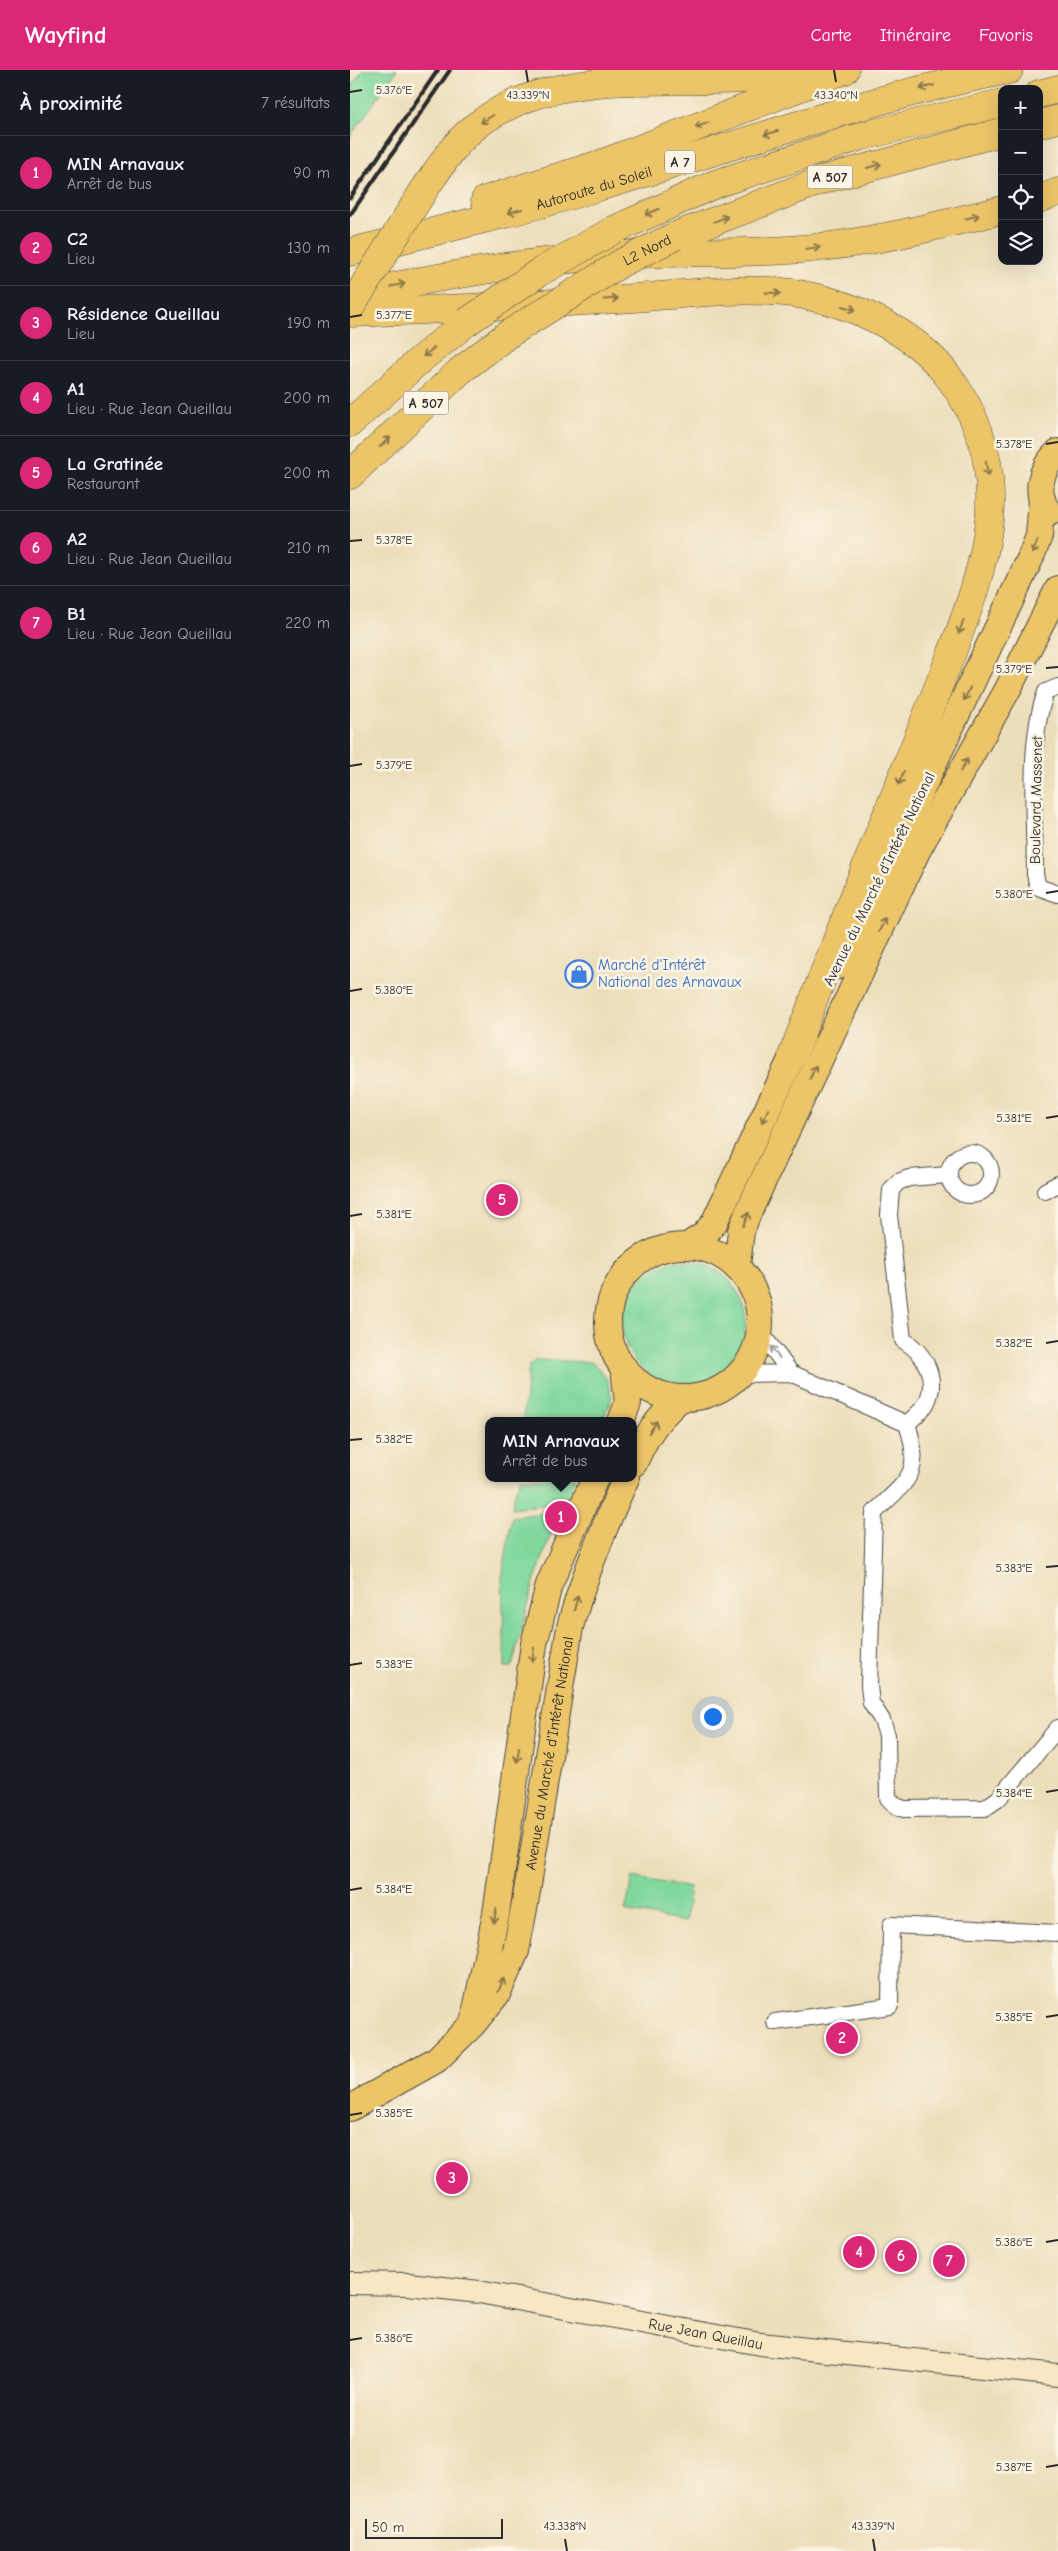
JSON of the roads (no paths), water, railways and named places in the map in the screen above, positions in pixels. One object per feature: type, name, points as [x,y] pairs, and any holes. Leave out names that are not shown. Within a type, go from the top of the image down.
[{"type":"highway","points":[[350,308],[424,190],[453,148],[477,125],[504,109],[546,92],[599,82],[716,80],[825,70]]},
{"type":"highway","points":[[350,237],[604,164],[846,70]]},
{"type":"highway","name":"Autoroute du Soleil","points":[[350,252],[471,223],[586,191],[908,91],[1009,70]]},
{"type":"highway","points":[[1043,93],[1058,90]]},
{"type":"highway","name":"A 507","points":[[350,423],[422,358],[467,322],[538,273],[614,230],[715,184],[862,136],[998,104]]},
{"type":"highway","points":[[1043,123],[1058,119]]},
{"type":"highway","name":"L2 Nord","points":[[350,475],[460,371],[507,335],[623,262],[675,236],[824,179],[998,133]]},
{"type":"highway","points":[[1043,198],[1058,192]]},
{"type":"highway","points":[[350,295],[457,273],[502,267],[642,254],[712,254],[802,249],[893,236],[998,211]]},
{"type":"highway","points":[[350,312],[440,310],[738,291],[802,295],[861,312],[907,337],[931,356],[965,400],[984,445],[992,503],[982,569],[952,652],[792,1056]]},
{"type":"main road","name":"Avenue du Marché d'Intérêt National","points":[[689,1245],[704,1235],[714,1222],[792,1056],[858,927],[1030,559],[1039,536],[1042,473],[1048,461],[1058,452]]},
{"type":"main road","points":[[1042,499],[1047,511],[1058,521]]},
{"type":"main road","name":"Avenue du Marché d'Intérêt National","points":[[737,1266],[740,1231],[748,1212],[912,860],[942,802],[1008,689],[1058,589]]},
{"type":"main road","points":[[689,1245],[715,1252],[737,1266],[752,1286],[759,1308],[760,1332],[753,1354],[740,1374],[723,1388],[702,1396],[681,1398],[659,1394],[640,1383],[624,1368],[614,1350],[609,1332],[609,1313],[613,1295],[622,1278],[635,1264],[651,1253],[669,1247],[689,1245]]},
{"type":"main road","points":[[623,1417],[628,1403],[624,1368]]},
{"type":"main road","points":[[637,1455],[643,1442],[660,1417],[681,1398]]},
{"type":"main road","name":"Avenue du Marché d'Intérêt National","points":[[473,2024],[496,1914],[534,1644],[550,1585],[593,1482]]},
{"type":"main road","name":"Avenue du Marché d'Intérêt National","points":[[350,2108],[436,2060],[473,2024],[497,1994],[516,1951],[570,1627],[582,1582],[598,1540],[624,1482]]},
{"type":"main road","name":"Rue Jean Queillau","points":[[352,2283],[408,2284],[479,2292],[760,2344],[1058,2375]]},
{"type":"street","name":"Boulevard Massenet","points":[[1052,690],[1040,707],[1034,750],[1035,874],[1038,887],[1058,894]]},
{"type":"street","points":[[907,1424],[926,1403],[930,1391],[930,1373],[925,1360],[914,1347],[903,1340],[889,1215],[891,1190],[898,1182],[909,1178],[948,1175]]},
{"type":"street","points":[[760,1332],[791,1373]]},
{"type":"street","points":[[740,1374],[791,1373],[907,1424]]},
{"type":"street","points":[[907,1424],[914,1448],[915,1464],[909,1478],[874,1513],[869,1686],[871,1704],[882,1720],[887,1735],[888,1798],[896,1806],[904,1808],[986,1808],[998,1799],[1058,1728]]},
{"type":"street","points":[[775,2022],[890,2006],[891,1925],[1058,1933]]},
{"type":"railway","points":[[350,198],[438,70]]},
{"type":"railway","points":[[350,215],[450,70]]},
{"type":"place","name":"Marché d'Intérêt National des Arnavaux","points":[[579,974]]},
{"type":"place","name":"La Gratinée","points":[[502,1200]]},
{"type":"place","name":"MIN Arnavaux","points":[[561,1517]]},
{"type":"place","name":"C2","points":[[842,2038]]},
{"type":"place","name":"Résidence Queillau","points":[[452,2178]]},
{"type":"place","name":"A1","points":[[859,2252]]},
{"type":"place","name":"A2","points":[[901,2256]]},
{"type":"place","name":"B1","points":[[949,2261]]}]
